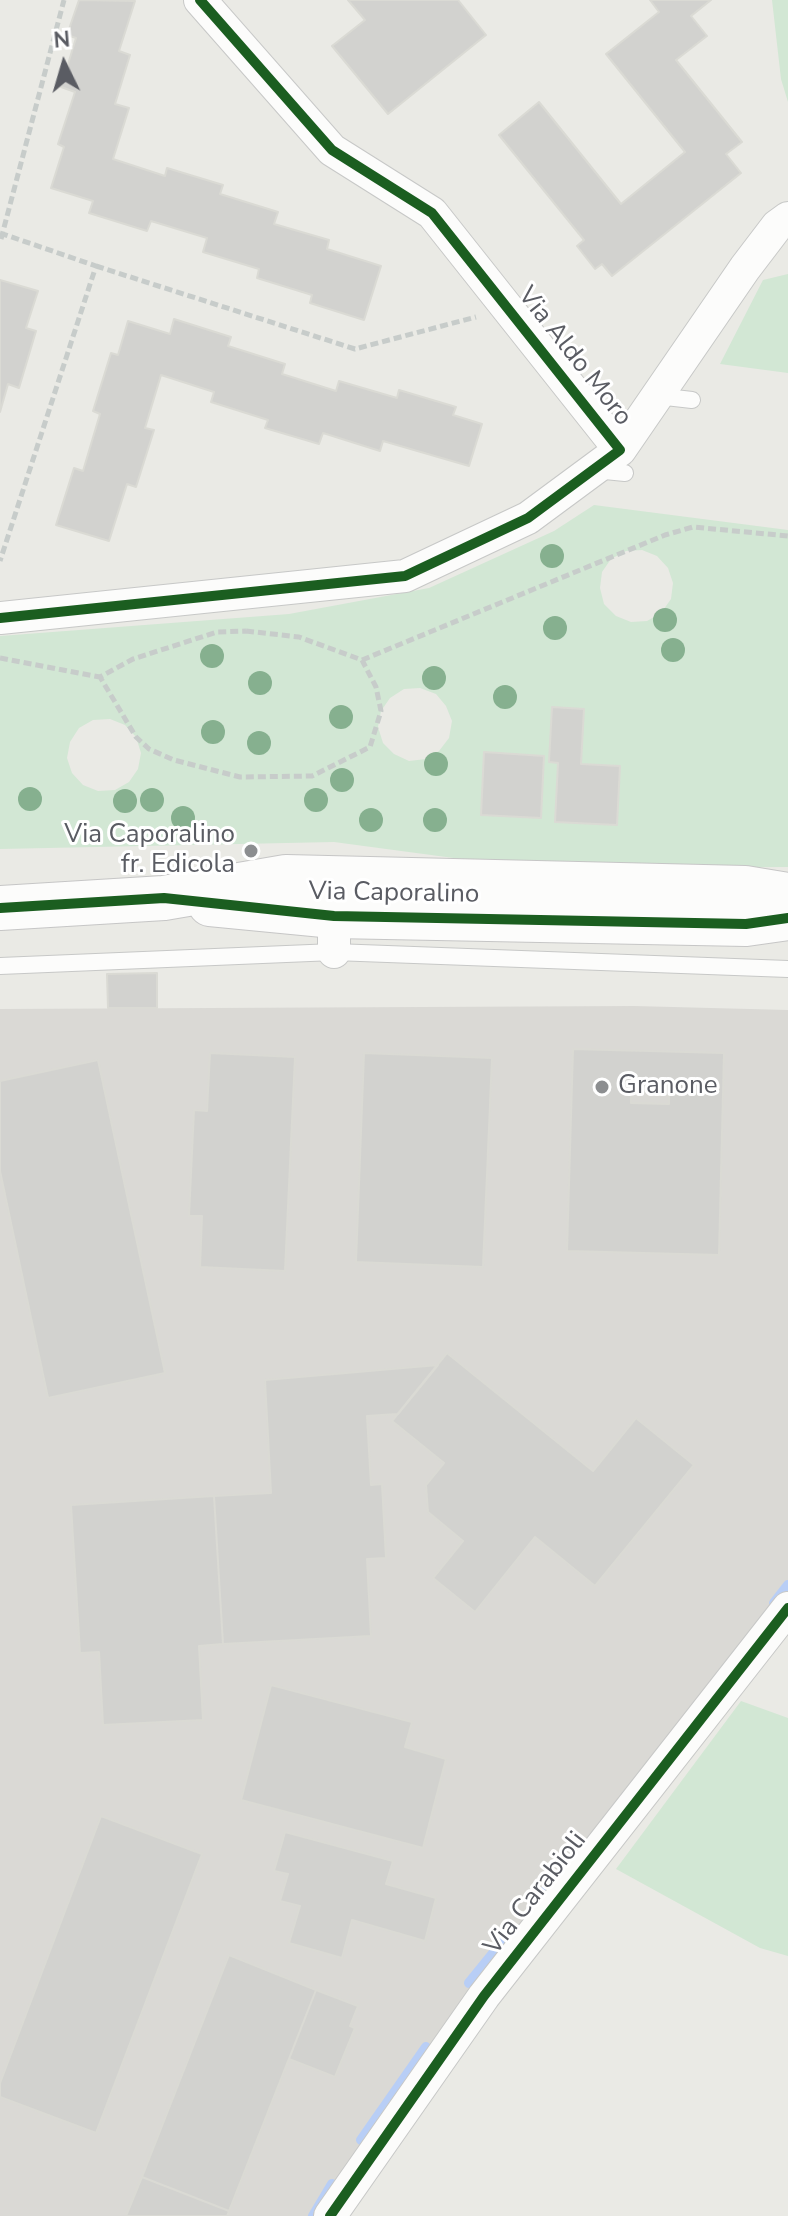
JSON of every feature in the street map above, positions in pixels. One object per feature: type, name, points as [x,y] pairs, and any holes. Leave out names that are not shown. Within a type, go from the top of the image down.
[{"type":"street","name":"Via Aldo Moro","points":[[200,0],[332,150],[432,213],[622,462]]},
{"type":"street","name":"Via Aldo Moro","points":[[0,618],[405,576],[528,518],[593,470],[622,462],[657,396],[745,268],[777,226],[788,218]]},
{"type":"street","name":"Via Caporalino","points":[[0,908],[164,898],[286,877],[745,888],[788,895]]},
{"type":"street","name":"Via Caporalino","points":[[164,898],[334,934],[746,924],[788,918]]},
{"type":"street","name":"Via Carabioli","points":[[330,2216],[484,1996],[788,1608]]},
{"type":"lane","points":[[657,396],[692,400]]},
{"type":"lane","name":"Via Caporalino","points":[[0,966],[334,934],[788,969]]},
{"type":"path","points":[[1,239],[64,0]]},
{"type":"path","points":[[0,233],[355,349],[508,309]]},
{"type":"path","points":[[0,561],[96,266]]},
{"type":"path","points":[[0,658],[100,677],[133,659],[217,632],[299,637],[362,660],[665,535],[693,527],[788,536]]},
{"type":"path","points":[[100,677],[136,737],[149,749],[174,760],[240,777],[312,776],[370,747],[381,711],[376,687],[362,660]]},
{"type":"shaded area","points":[[634,1006],[788,1010],[788,1601],[317,2216],[0,2216],[0,1009]]},
{"type":"green space","points":[[772,0],[788,0],[788,102],[781,79]]},
{"type":"green space","points":[[788,274],[788,373],[720,364],[763,280]]},
{"type":"green space","points":[[594,505],[788,530],[788,867],[631,868],[461,859],[334,842],[0,849],[0,636],[289,614],[429,588],[554,531]],"holes":[[[642,550],[657,556],[668,568],[673,583],[671,599],[661,613],[647,621],[631,622],[616,616],[604,604],[600,588],[602,572],[611,559],[626,551]],[[420,688],[436,694],[446,706],[452,721],[449,738],[439,751],[426,759],[409,761],[394,754],[383,743],[378,727],[381,711],[390,698],[404,689]],[[110,719],[125,725],[136,737],[141,753],[138,769],[129,782],[115,790],[98,791],[83,785],[72,773],[67,758],[70,742],[79,728],[93,720]]]},
{"type":"green space","points":[[741,1701],[788,1718],[788,1956],[760,1948],[616,1869]]},
{"type":"building","points":[[79,0],[135,1],[119,51],[130,55],[115,104],[129,108],[113,159],[165,176],[167,168],[223,185],[220,194],[278,212],[274,224],[329,240],[327,249],[381,266],[364,320],[310,303],[312,295],[257,278],[259,269],[203,252],[207,238],[151,221],[147,231],[89,213],[93,201],[51,188],[64,147],[58,144],[75,92],[61,87],[76,38],[67,35]]},
{"type":"building","points":[[348,0],[458,0],[486,35],[388,114],[332,46],[365,20]]},
{"type":"building","points":[[650,0],[711,0],[691,16],[707,36],[676,60],[742,142],[726,154],[741,173],[612,276],[602,264],[595,269],[577,246],[584,240],[499,135],[539,102],[621,204],[685,152],[606,54],[659,12]]},
{"type":"building","points":[[0,280],[38,291],[26,328],[36,331],[19,388],[8,384],[0,412]]},
{"type":"building","points":[[174,319],[231,337],[228,346],[285,364],[282,374],[336,391],[339,381],[397,398],[399,390],[456,407],[453,415],[482,424],[469,466],[383,441],[380,451],[323,433],[319,444],[265,428],[268,420],[211,402],[214,392],[161,375],[145,428],[154,430],[136,487],[127,484],[109,541],[56,525],[74,468],[83,471],[100,414],[93,411],[111,353],[118,355],[128,321],[170,334]]},
{"type":"building","points":[[552,707],[584,709],[581,764],[620,766],[617,825],[555,822],[558,763],[549,762]]},
{"type":"building","points":[[484,752],[544,756],[541,818],[481,815]]},
{"type":"building","points":[[157,973],[157,1008],[108,1008],[107,974]]},
{"type":"building","points":[[573,1049],[724,1053],[719,1255],[567,1251]],"holes":[[[631,1086],[669,1086],[669,1104],[631,1103]]]},
{"type":"building","points":[[210,1053],[295,1057],[285,1271],[200,1267],[202,1216],[189,1216],[194,1110],[207,1111]]},
{"type":"building","points":[[364,1053],[492,1058],[483,1267],[356,1262]]},
{"type":"building","points":[[98,1060],[165,1373],[48,1398],[0,1171],[0,1081]]},
{"type":"building","points":[[447,1353],[593,1471],[636,1418],[694,1465],[595,1586],[535,1537],[475,1612],[433,1578],[463,1541],[428,1512],[426,1485],[444,1463],[392,1421]]},
{"type":"building","points":[[438,1365],[398,1414],[367,1416],[371,1485],[382,1484],[386,1558],[367,1559],[371,1636],[223,1644],[214,1496],[271,1493],[265,1380]]},
{"type":"building","points":[[214,1496],[223,1644],[199,1646],[203,1720],[103,1725],[99,1652],[80,1653],[71,1505]]},
{"type":"building","points":[[271,1685],[412,1722],[405,1747],[446,1759],[423,1848],[241,1800]]},
{"type":"building","points":[[101,1816],[202,1854],[96,2133],[0,2097],[0,2083]]},
{"type":"building","points":[[285,1832],[393,1861],[386,1884],[436,1898],[425,1941],[352,1920],[342,1958],[289,1943],[300,1906],[280,1901],[288,1874],[274,1871]]},
{"type":"building","points":[[229,1955],[316,1990],[229,2211],[142,2177]]},
{"type":"building","points":[[316,1990],[358,2006],[350,2026],[355,2028],[335,2077],[289,2059]]},
{"type":"building","points":[[142,2177],[229,2211],[227,2216],[126,2216]]},
{"type":"waterway","points":[[774,1603],[788,1585]]},
{"type":"waterway","points":[[537,1901],[557,1876]]},
{"type":"waterway","points":[[469,1983],[508,1935]]},
{"type":"waterway","points":[[361,2140],[426,2047]]},
{"type":"waterway","points":[[313,2216],[332,2184]]},
{"type":"cycle path","points":[[0,618],[405,576],[528,518],[620,450],[432,213],[332,150],[200,0]]},
{"type":"cycle path","points":[[0,908],[164,898],[334,916],[746,924],[788,918]]},
{"type":"cycle path","points":[[330,2216],[484,1996],[788,1608]]},
{"type":"place","name":"Via Caporalino fr. Edicola","points":[[251,851]]},
{"type":"place","name":"Granone","points":[[602,1087]]}]
